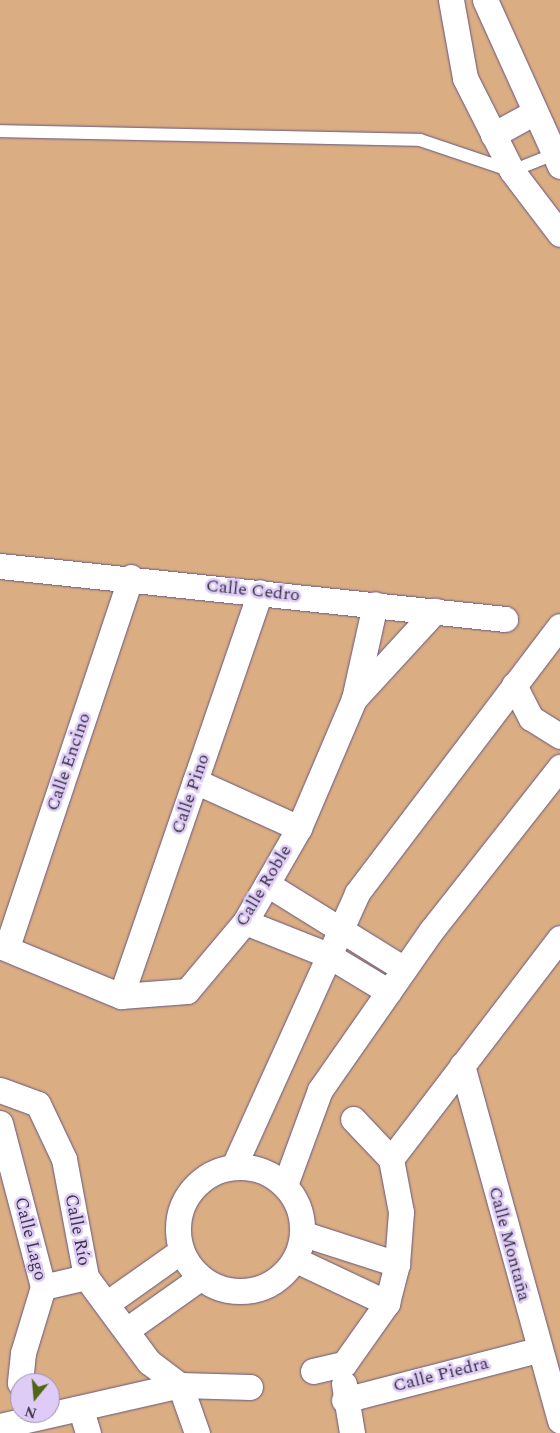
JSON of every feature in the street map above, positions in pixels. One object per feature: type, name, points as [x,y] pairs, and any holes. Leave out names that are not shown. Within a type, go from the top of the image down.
[{"type":"street","points":[[452,0],[466,78],[512,171],[560,234]]},
{"type":"street","points":[[485,0],[533,113],[556,160]]},
{"type":"street","points":[[493,135],[533,113]]},
{"type":"street","name":"Calle Cedro","points":[[0,566],[131,578],[505,619]]},
{"type":"street","name":"Calle Encino","points":[[3,947],[131,578]]},
{"type":"street","name":"Calle Pino","points":[[121,996],[260,592]]},
{"type":"street","points":[[354,699],[375,604]]},
{"type":"street","name":"Calle Roble","points":[[3,947],[121,996],[187,991],[245,922],[267,884],[299,828],[354,699],[435,611]]},
{"type":"street","points":[[234,1166],[357,893],[514,685],[555,637]]},
{"type":"street","points":[[514,685],[531,718],[560,736]]},
{"type":"street","points":[[285,1184],[320,1090],[404,969],[560,767]]},
{"type":"street","points":[[195,781],[299,828]]},
{"type":"street","points":[[267,884],[341,928],[404,969]]},
{"type":"street","points":[[245,922],[328,955],[389,992]]},
{"type":"street","points":[[390,1159],[560,938]]},
{"type":"street","name":"Calle Montaña","points":[[462,1065],[538,1350],[560,1421]]},
{"type":"street","name":"Calle Río","points":[[0,1090],[38,1104],[64,1159],[86,1277],[109,1302],[150,1362],[180,1386]]},
{"type":"street","points":[[352,1433],[344,1400],[344,1364],[387,1303],[397,1264],[401,1212],[390,1159],[353,1119]]},
{"type":"street","name":"Calle Lago","points":[[0,1123],[44,1287],[23,1353],[21,1373]]},
{"type":"street","points":[[234,1166],[262,1170],[285,1184],[300,1207],[304,1234],[296,1260],[276,1281],[250,1291],[222,1289],[200,1278],[181,1251],[177,1228],[190,1193],[212,1173],[234,1166]]},
{"type":"street","points":[[304,1234],[397,1264]]},
{"type":"street","points":[[109,1302],[181,1251]]},
{"type":"street","points":[[296,1260],[387,1303]]},
{"type":"street","points":[[44,1287],[86,1277]]},
{"type":"street","points":[[128,1329],[200,1278]]},
{"type":"street","name":"Calle Piedra","points":[[344,1400],[538,1350]]},
{"type":"street","points":[[313,1371],[344,1364]]},
{"type":"street","points":[[8,1423],[85,1422],[180,1386],[250,1387]]},
{"type":"street","points":[[180,1386],[197,1433]]},
{"type":"lane","points":[[0,131],[420,140],[512,171],[556,160]]},
{"type":"shaded area","points":[[0,0],[560,0],[560,1433],[0,1433]]}]
